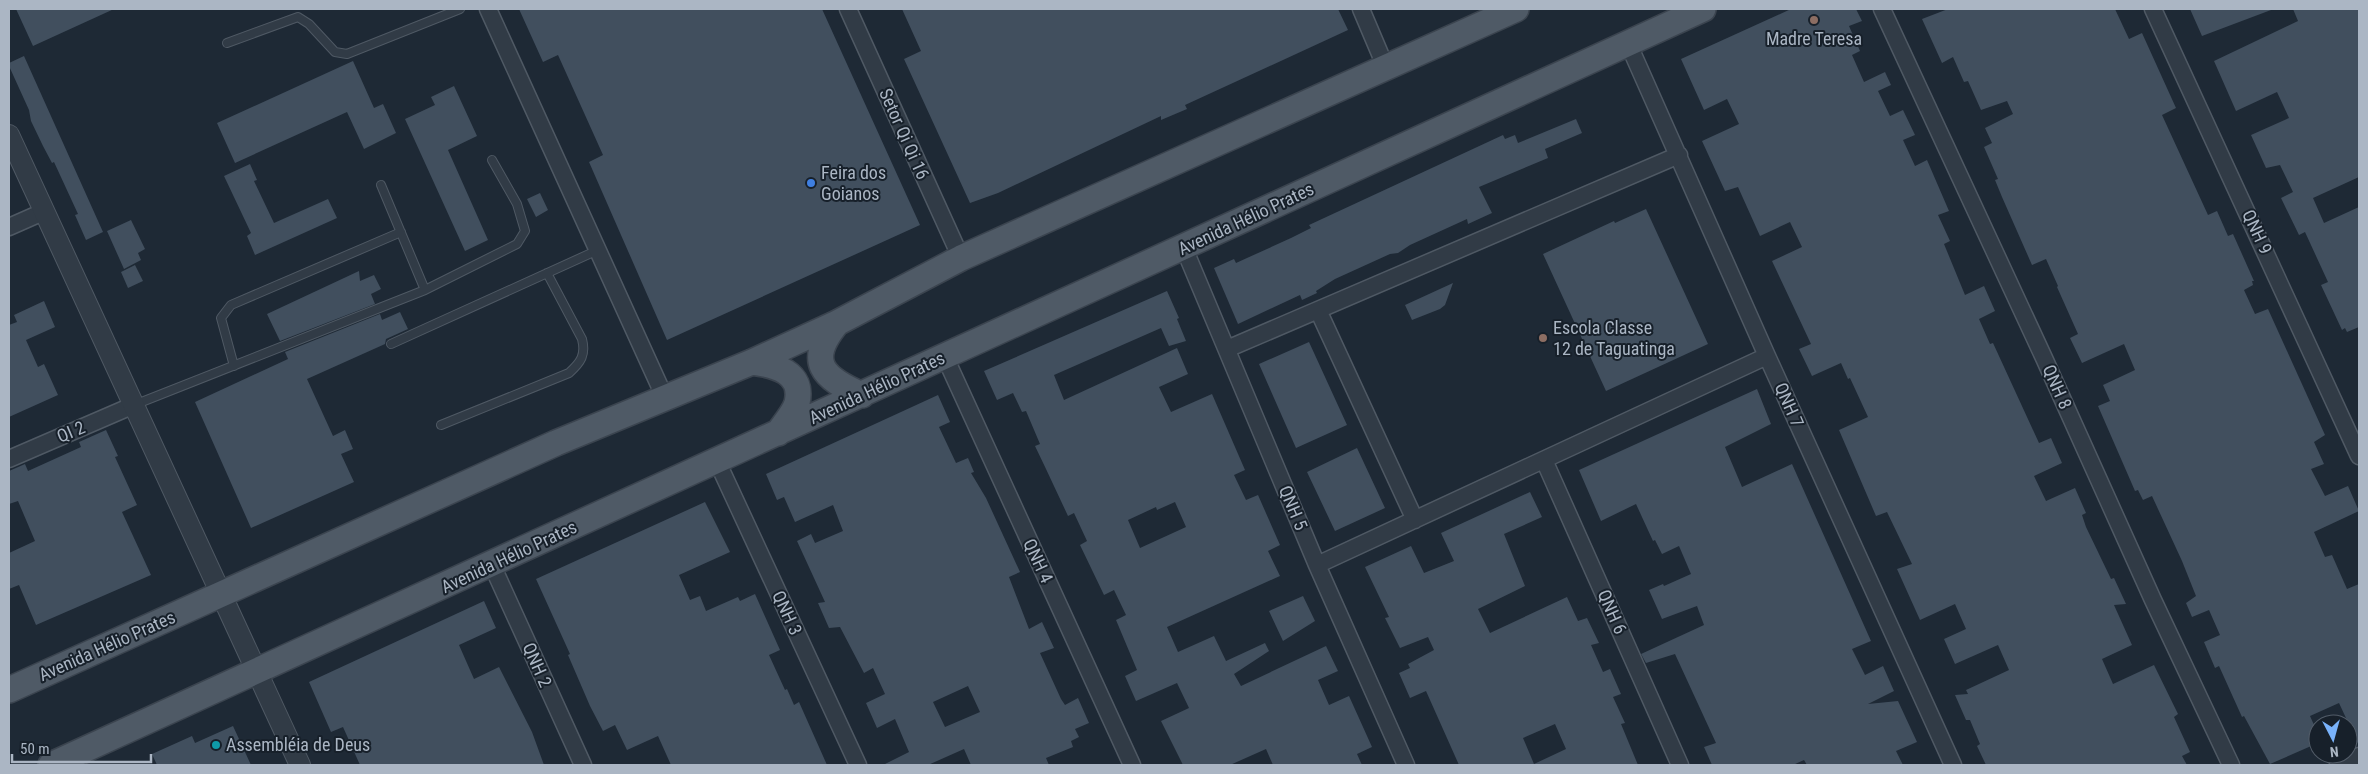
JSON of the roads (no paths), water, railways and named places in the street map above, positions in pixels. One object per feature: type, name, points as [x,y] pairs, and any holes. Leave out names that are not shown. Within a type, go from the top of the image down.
[{"type":"main road","name":"Avenida Hélio Prates","points":[[9,690],[556,443],[752,362],[837,323],[960,258],[1516,9]]},
{"type":"main road","name":"Avenida Hélio Prates","points":[[57,764],[1703,9]]},
{"type":"main road","points":[[837,323],[825,338],[821,350],[822,366],[828,377],[862,395]]},
{"type":"main road","points":[[752,362],[776,366],[790,374],[797,388],[797,403],[778,433]]},
{"type":"street","points":[[488,9],[665,398]]},
{"type":"street","name":"Setor Qi Qi 16","points":[[848,9],[960,258]]},
{"type":"street","points":[[1361,9],[1386,68]]},
{"type":"street","name":"QNH 8","points":[[1882,9],[2044,358],[2152,600],[2231,765]]},
{"type":"street","name":"QNH 9","points":[[2153,9],[2359,456]]},
{"type":"street","name":"QNH 7","points":[[1628,43],[1767,356],[1953,765]]},
{"type":"street","points":[[9,135],[300,765]]},
{"type":"street","points":[[1227,349],[1679,155]]},
{"type":"street","points":[[9,227],[43,212]]},
{"type":"street","name":"QNH 5","points":[[1184,248],[1317,565],[1406,765]]},
{"type":"street","points":[[1318,310],[1415,520]]},
{"type":"street","points":[[1317,565],[1767,356]]},
{"type":"street","name":"QNH 4","points":[[945,357],[1132,765]]},
{"type":"street","name":"QI 2","points":[[9,459],[134,405]]},
{"type":"street","name":"QNH 6","points":[[1544,460],[1680,765]]},
{"type":"street","name":"QNH 3","points":[[717,461],[858,765]]},
{"type":"street","name":"QNH 2","points":[[492,565],[583,765]]},
{"type":"street","points":[[2338,765],[2359,756]]},
{"type":"lane","points":[[227,43],[298,17],[309,24],[335,52],[347,54],[460,9]]},
{"type":"lane","points":[[134,405],[425,290],[517,244],[525,231],[516,204],[492,160]]},
{"type":"lane","points":[[381,184],[425,290]]},
{"type":"lane","points":[[234,366],[221,318],[231,305],[400,232]]},
{"type":"lane","points":[[392,344],[598,250]]},
{"type":"lane","points":[[441,425],[569,373],[580,363],[585,351],[582,339],[547,273]]},
{"type":"place","name":"Madre Teresa","points":[[1814,20]]},
{"type":"place","name":"Feira dos Goianos","points":[[811,183]]},
{"type":"place","name":"Escola Classe 12 de Taguatinga","points":[[1543,338]]},
{"type":"place","name":"Assembléia de Deus","points":[[216,745]]}]
